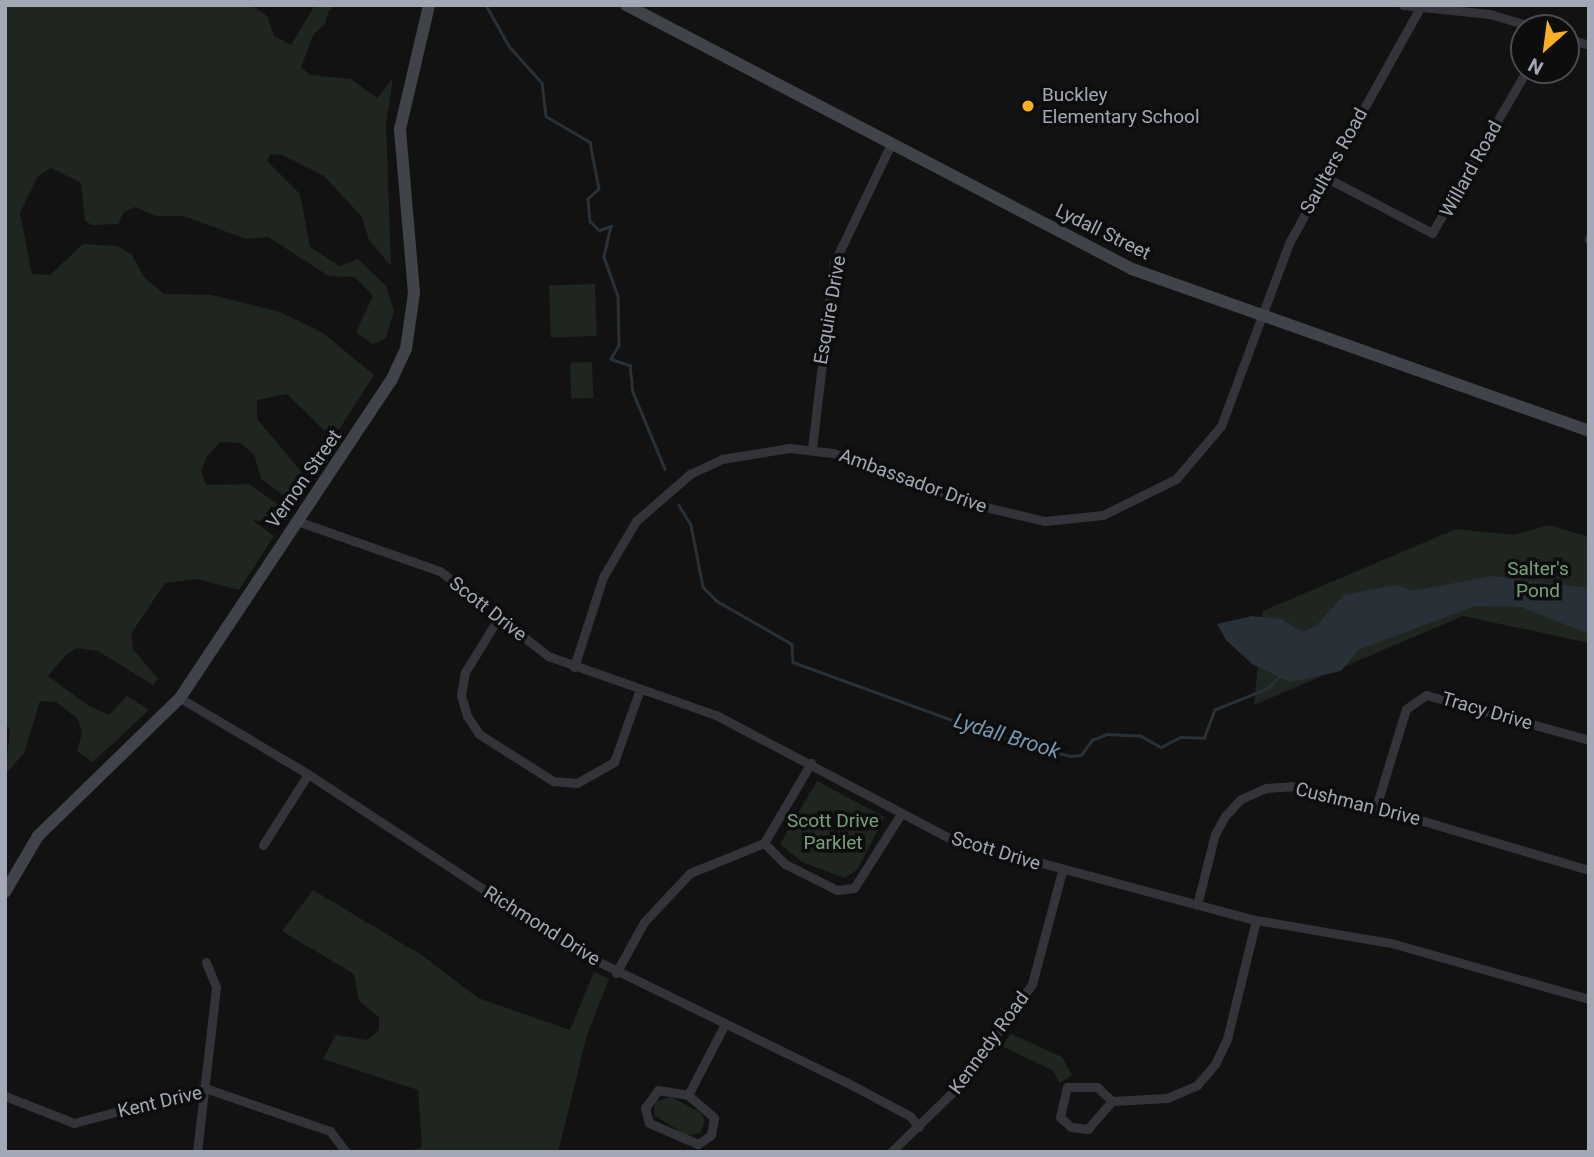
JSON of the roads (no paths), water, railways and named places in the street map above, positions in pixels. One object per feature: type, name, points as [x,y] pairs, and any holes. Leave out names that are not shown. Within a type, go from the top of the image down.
[{"type":"street","name":"Vernon Street","points":[[5,892],[38,836],[180,698],[297,521],[378,407],[406,349],[414,293],[400,129],[429,5]]},
{"type":"street","name":"Lydall Street","points":[[626,5],[892,142],[1101,255],[1263,318],[1589,431]]},
{"type":"street","points":[[1403,5],[1418,10],[1490,14],[1510,20]]},
{"type":"street","name":"Saulters Road","points":[[1263,318],[1289,243],[1418,10]]},
{"type":"street","name":"Willard Road","points":[[1325,177],[1432,233],[1519,84]]},
{"type":"street","name":"Esquire Drive","points":[[812,449],[834,263],[892,142]]},
{"type":"street","name":"Ambassador Drive","points":[[574,667],[620,543],[660,495],[722,459],[812,449],[1020,517],[1070,520],[1103,515],[1169,484],[1203,452],[1236,395],[1263,318]]},
{"type":"street","name":"Scott Drive","points":[[297,521],[440,572],[548,656],[716,715],[811,763],[901,814],[971,846],[1256,920],[1391,943],[1589,999]]},
{"type":"street","points":[[499,617],[466,672],[461,695],[467,716],[479,734],[553,781],[577,783],[614,762],[640,689]]},
{"type":"street","name":"Tracy Drive","points":[[1376,807],[1406,709],[1426,695],[1589,740]]},
{"type":"street","name":"Richmond Drive","points":[[180,698],[308,774],[617,973],[910,1115],[919,1127]]},
{"type":"street","points":[[617,973],[644,922],[690,873],[764,843],[811,763]]},
{"type":"street","points":[[263,845],[308,774]]},
{"type":"street","name":"Cushman Drive","points":[[1197,905],[1215,834],[1241,799],[1266,788],[1292,786],[1376,807],[1589,870]]},
{"type":"street","points":[[764,843],[785,864],[837,890],[854,888],[901,814]]},
{"type":"street","name":"Kennedy Road","points":[[891,1152],[961,1084],[1032,984],[1062,871]]},
{"type":"street","points":[[1112,1101],[1088,1129],[1072,1127],[1060,1117],[1059,1102],[1074,1085],[1097,1087],[1112,1101],[1167,1098],[1197,1085],[1215,1064],[1227,1040],[1256,920]]},
{"type":"street","points":[[197,1152],[216,987],[206,962]]},
{"type":"street","points":[[688,1095],[725,1024]]},
{"type":"street","name":"Kent Drive","points":[[5,1096],[74,1123],[205,1088],[330,1131],[346,1152]]},
{"type":"street","points":[[658,1090],[688,1095],[714,1118],[711,1135],[698,1144],[665,1134],[645,1114],[647,1101],[658,1090]]},
{"type":"waterway","name":"Lydall Brook","points":[[486,5],[509,46],[542,83],[546,116],[590,142],[599,189],[588,199],[590,221],[599,230],[611,226],[604,257],[618,296],[619,345],[611,359],[630,365],[633,392],[665,469]]},
{"type":"waterway","name":"Lydall Brook","points":[[679,505],[691,525],[703,587],[717,601],[792,644],[793,662],[991,734],[1070,756],[1081,755],[1092,740],[1107,734],[1141,736],[1161,747],[1181,737],[1204,738],[1214,710],[1268,688],[1280,676]]},
{"type":"place","name":"Buckley Elementary School","points":[[1028,106]]},
{"type":"park label","name":"Salter's Pond","points":[[1538,580]]},
{"type":"park label","name":"Scott Drive Parklet","points":[[833,832]]}]
